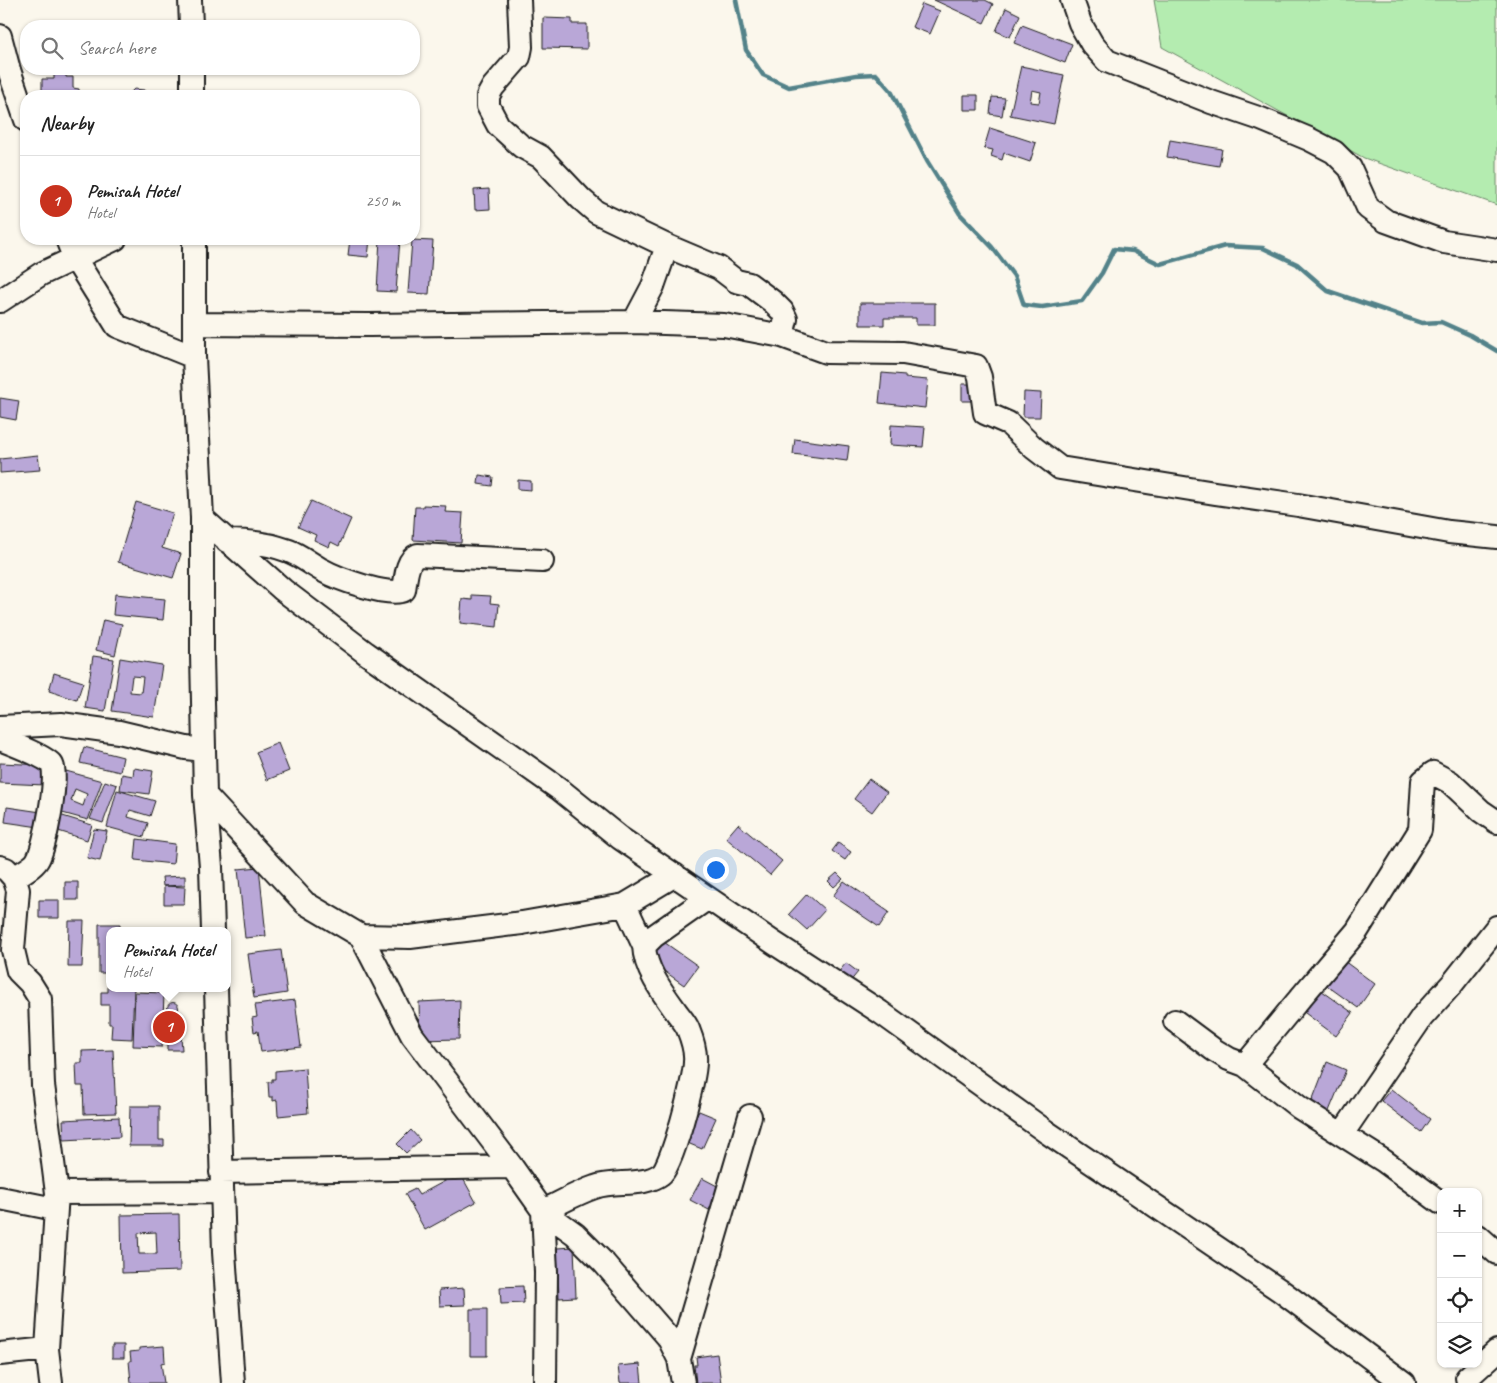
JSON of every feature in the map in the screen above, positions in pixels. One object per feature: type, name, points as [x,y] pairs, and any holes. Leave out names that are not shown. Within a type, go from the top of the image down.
[{"type":"street","points":[[190,0],[191,20]]},
{"type":"street","points":[[519,0],[522,47],[519,57],[493,87],[488,96],[488,106],[498,125],[521,146],[541,157],[596,212],[667,246],[719,268],[736,281],[749,284],[782,311],[786,319],[782,336]]},
{"type":"street","points":[[1072,0],[1092,44],[1108,61],[1211,102],[1261,119],[1309,139],[1334,152],[1350,168],[1368,208],[1386,221],[1444,242],[1497,250]]},
{"type":"street","points":[[0,36],[20,102]]},
{"type":"street","points":[[192,75],[192,90]]},
{"type":"street","points":[[0,301],[41,274],[71,248],[86,245]]},
{"type":"street","points":[[194,245],[194,357],[202,518],[205,795],[211,867],[213,927]]},
{"type":"street","points":[[634,322],[653,286],[667,246]]},
{"type":"street","points":[[71,248],[117,326],[194,357]]},
{"type":"street","points":[[194,324],[369,325],[501,322],[634,322],[724,325],[782,336],[826,352],[903,352],[976,366],[980,377],[986,413],[1008,423],[1034,448],[1060,468],[1215,494],[1298,505],[1449,532],[1497,536]]},
{"type":"street","points":[[202,518],[283,590],[366,653],[558,788],[620,838],[880,1012],[1048,1133],[1281,1291],[1404,1383]]},
{"type":"street","points":[[228,541],[267,543],[291,551],[324,571],[364,587],[393,593],[400,593],[404,590],[410,561],[418,554],[542,561]]},
{"type":"street","points":[[0,727],[61,724],[119,732],[186,748],[204,750]]},
{"type":"street","points":[[0,739],[44,759],[51,764],[55,773],[49,820],[38,861],[7,873],[18,890],[13,950],[18,971],[30,983],[40,999],[43,1085],[56,1201],[47,1349],[51,1383]]},
{"type":"street","points":[[1245,1065],[1357,931],[1420,830],[1423,780],[1433,773],[1450,782],[1481,811],[1497,822]]},
{"type":"street","points":[[205,795],[305,904],[361,936],[410,937],[522,923],[625,905],[675,875]]},
{"type":"street","points":[[644,946],[654,936],[708,898]]},
{"type":"street","points":[[543,1211],[594,1187],[655,1178],[663,1173],[667,1166],[680,1132],[695,1063],[693,1046],[688,1028],[655,979],[644,957],[644,946],[625,905]]},
{"type":"street","points":[[1342,1134],[1422,1017],[1452,984],[1497,927]]},
{"type":"street","points":[[361,936],[412,1036],[512,1167],[543,1211],[575,1234],[604,1263],[668,1337],[679,1359],[682,1383]]},
{"type":"street","points":[[216,992],[224,1252],[233,1383]]},
{"type":"street","points":[[1175,1021],[1229,1060],[1245,1065],[1300,1108],[1384,1161],[1437,1199]]},
{"type":"street","points":[[679,1359],[750,1116]]},
{"type":"street","points":[[0,1198],[56,1201],[221,1182],[512,1167]]},
{"type":"street","points":[[543,1211],[546,1272],[545,1383]]},
{"type":"street","points":[[1482,1240],[1497,1253]]},
{"type":"street","points":[[0,1354],[47,1349]]},
{"type":"street","points":[[1465,1381],[1497,1351]]},
{"type":"green space","points":[[1154,0],[1497,0],[1497,205],[1364,158],[1162,47]]},
{"type":"building","points":[[934,0],[985,0],[993,4],[984,23]]},
{"type":"building","points":[[922,4],[940,11],[930,34],[912,27]]},
{"type":"building","points":[[1006,8],[1020,15],[1010,37],[996,31]]},
{"type":"building","points":[[543,18],[572,19],[572,24],[587,24],[587,49],[543,48]]},
{"type":"building","points":[[1022,25],[1072,44],[1065,63],[1014,43]]},
{"type":"building","points":[[1021,66],[1064,75],[1054,124],[1010,115]],"holes":[[[1032,90],[1041,92],[1039,103],[1030,102]]]},
{"type":"building","points":[[54,75],[73,77],[73,88],[79,90],[42,90],[42,79],[54,79]]},
{"type":"building","points":[[964,95],[978,95],[978,110],[964,110]]},
{"type":"building","points":[[992,97],[1005,98],[1002,116],[990,114]]},
{"type":"building","points":[[990,128],[1036,143],[1030,162],[1004,153],[1002,160],[991,156],[993,150],[984,148]]},
{"type":"building","points":[[1170,140],[1222,149],[1219,166],[1167,157]]},
{"type":"building","points":[[489,189],[490,209],[475,210],[474,190]]},
{"type":"building","points":[[420,240],[433,241],[429,294],[408,293],[412,245],[420,245]]},
{"type":"building","points":[[349,245],[369,245],[368,257],[348,255]]},
{"type":"building","points":[[380,245],[400,245],[396,292],[377,291]]},
{"type":"building","points":[[860,303],[935,303],[935,325],[916,325],[916,318],[884,318],[884,325],[860,325]]},
{"type":"building","points":[[882,373],[928,380],[925,408],[879,403]]},
{"type":"building","points":[[962,384],[973,384],[973,401],[962,401]]},
{"type":"building","points":[[1024,392],[1041,393],[1040,417],[1023,417]]},
{"type":"building","points":[[0,398],[19,401],[16,420],[0,417]]},
{"type":"building","points":[[891,425],[925,427],[923,447],[890,445]]},
{"type":"building","points":[[795,439],[849,446],[847,461],[793,454]]},
{"type":"building","points":[[38,455],[40,470],[0,473],[0,459]]},
{"type":"building","points":[[479,475],[493,477],[492,486],[478,484]]},
{"type":"building","points":[[518,480],[531,481],[531,490],[518,489]]},
{"type":"building","points":[[311,501],[351,519],[339,546],[331,542],[329,547],[314,540],[316,535],[298,527]]},
{"type":"building","points":[[136,502],[173,513],[162,548],[181,554],[173,578],[118,562]]},
{"type":"building","points":[[423,505],[446,506],[445,512],[463,513],[461,543],[413,540],[415,507],[423,507]]},
{"type":"building","points":[[115,594],[165,599],[163,620],[113,615]]},
{"type":"building","points":[[472,595],[491,596],[490,603],[499,604],[497,627],[460,623],[462,599],[472,600]]},
{"type":"building","points":[[103,620],[122,624],[115,655],[96,650]]},
{"type":"building","points":[[93,656],[114,659],[105,711],[85,708]]},
{"type":"building","points":[[120,658],[162,665],[154,717],[112,711]],"holes":[[[132,676],[143,677],[141,693],[130,692]]]},
{"type":"building","points":[[54,673],[83,682],[77,700],[49,691]]},
{"type":"building","points":[[278,743],[289,771],[267,780],[256,752]]},
{"type":"building","points":[[84,747],[123,757],[120,772],[80,763]]},
{"type":"building","points":[[0,763],[46,765],[45,785],[0,783]]},
{"type":"building","points":[[134,768],[153,771],[149,794],[120,790],[122,774],[133,776]]},
{"type":"building","points":[[66,771],[102,781],[88,820],[55,811]],"holes":[[[75,789],[87,794],[83,806],[71,801]]]},
{"type":"building","points":[[869,779],[887,792],[872,812],[854,799]]},
{"type":"building","points":[[105,781],[117,785],[103,823],[90,819]]},
{"type":"building","points":[[117,790],[155,801],[150,816],[130,810],[128,817],[148,823],[144,837],[107,827]]},
{"type":"building","points":[[7,807],[41,812],[39,827],[5,822]]},
{"type":"building","points":[[56,814],[92,825],[87,840],[52,829]]},
{"type":"building","points":[[738,824],[782,861],[770,875],[726,838]]},
{"type":"building","points":[[94,829],[107,831],[100,861],[87,858]]},
{"type":"building","points":[[137,839],[175,844],[173,864],[135,860]]},
{"type":"building","points":[[838,843],[851,852],[845,860],[832,851]]},
{"type":"building","points":[[259,867],[266,936],[245,938],[238,869]]},
{"type":"building","points":[[837,873],[843,879],[834,887],[828,881]]},
{"type":"building","points":[[185,876],[185,885],[163,886],[162,877]]},
{"type":"building","points":[[844,881],[889,912],[879,927],[833,896]]},
{"type":"building","points":[[65,882],[78,882],[78,900],[65,900]]},
{"type":"building","points":[[164,886],[185,887],[184,904],[164,904]]},
{"type":"building","points":[[807,894],[825,910],[807,930],[789,914]]},
{"type":"building","points":[[39,900],[59,900],[59,918],[39,918]]},
{"type":"building","points":[[69,921],[84,921],[82,967],[68,967]]},
{"type":"building","points":[[99,924],[120,924],[120,927],[106,927],[106,973],[99,973]]},
{"type":"building","points":[[661,940],[698,966],[684,985],[647,959]]},
{"type":"building","points":[[281,950],[287,993],[254,998],[248,954]]},
{"type":"building","points":[[1340,958],[1375,984],[1358,1008],[1322,982]]},
{"type":"building","points":[[846,963],[858,972],[849,983],[837,974]]},
{"type":"building","points":[[1318,988],[1353,1013],[1336,1036],[1301,1010]]},
{"type":"building","points":[[101,992],[134,992],[132,1039],[111,1038],[112,1024],[109,1024],[109,1005],[101,1005]]},
{"type":"building","points":[[135,992],[164,993],[162,1047],[133,1046]]},
{"type":"building","points":[[295,1000],[301,1047],[261,1052],[258,1031],[254,1032],[252,1018],[257,1017],[255,1005]]},
{"type":"building","points":[[460,1000],[459,1039],[420,1040],[419,1002]]},
{"type":"building","points":[[171,1003],[175,1003],[178,1008],[177,1012],[171,1013],[168,1010],[168,1006]]},
{"type":"building","points":[[181,1036],[182,1050],[167,1050],[167,1037]]},
{"type":"building","points":[[113,1050],[116,1113],[84,1114],[83,1086],[77,1086],[76,1063],[82,1063],[82,1051]]},
{"type":"building","points":[[1327,1062],[1346,1070],[1327,1116],[1309,1109]]},
{"type":"building","points":[[305,1068],[308,1113],[278,1116],[277,1100],[273,1101],[273,1097],[269,1097],[268,1082],[272,1082],[272,1079],[275,1079],[275,1071]]},
{"type":"building","points":[[1391,1089],[1430,1119],[1421,1132],[1381,1101]]},
{"type":"building","points":[[130,1106],[159,1106],[159,1140],[164,1140],[164,1146],[129,1146]]},
{"type":"building","points":[[699,1111],[716,1118],[702,1149],[685,1142]]},
{"type":"building","points":[[119,1117],[120,1137],[64,1140],[63,1120]]},
{"type":"building","points":[[411,1130],[420,1140],[406,1153],[397,1144]]},
{"type":"building","points":[[460,1173],[476,1202],[425,1230],[405,1194],[415,1189],[419,1195]]},
{"type":"building","points":[[702,1178],[721,1188],[709,1210],[690,1200]]},
{"type":"building","points":[[179,1214],[180,1271],[122,1273],[121,1215]],"holes":[[[156,1232],[157,1254],[139,1254],[138,1233]]]},
{"type":"building","points":[[574,1247],[576,1297],[559,1298],[557,1248]]},
{"type":"building","points":[[523,1286],[524,1303],[501,1304],[500,1287]]},
{"type":"building","points":[[464,1288],[465,1305],[440,1306],[439,1290]]},
{"type":"building","points":[[470,1309],[487,1309],[487,1356],[470,1356]]},
{"type":"building","points":[[112,1345],[124,1345],[124,1358],[112,1358]]},
{"type":"building","points":[[164,1346],[165,1362],[161,1363],[164,1383],[131,1383],[130,1352],[139,1351],[139,1348]]},
{"type":"building","points":[[717,1354],[721,1383],[696,1383],[694,1365],[697,1365],[696,1357]]},
{"type":"building","points":[[640,1364],[642,1383],[620,1383],[618,1366]]},
{"type":"waterway","points":[[736,0],[746,50],[763,75],[789,87],[856,75],[876,74],[891,91],[927,161],[960,214],[992,247],[1014,276],[1024,305],[1042,307],[1082,301],[1102,273],[1114,249],[1133,251],[1160,264],[1225,246],[1263,248],[1297,264],[1328,291],[1422,323],[1441,322],[1470,335],[1497,351]]},
{"type":"place","name":"Pemisah Hotel","points":[[169,1027]]}]
